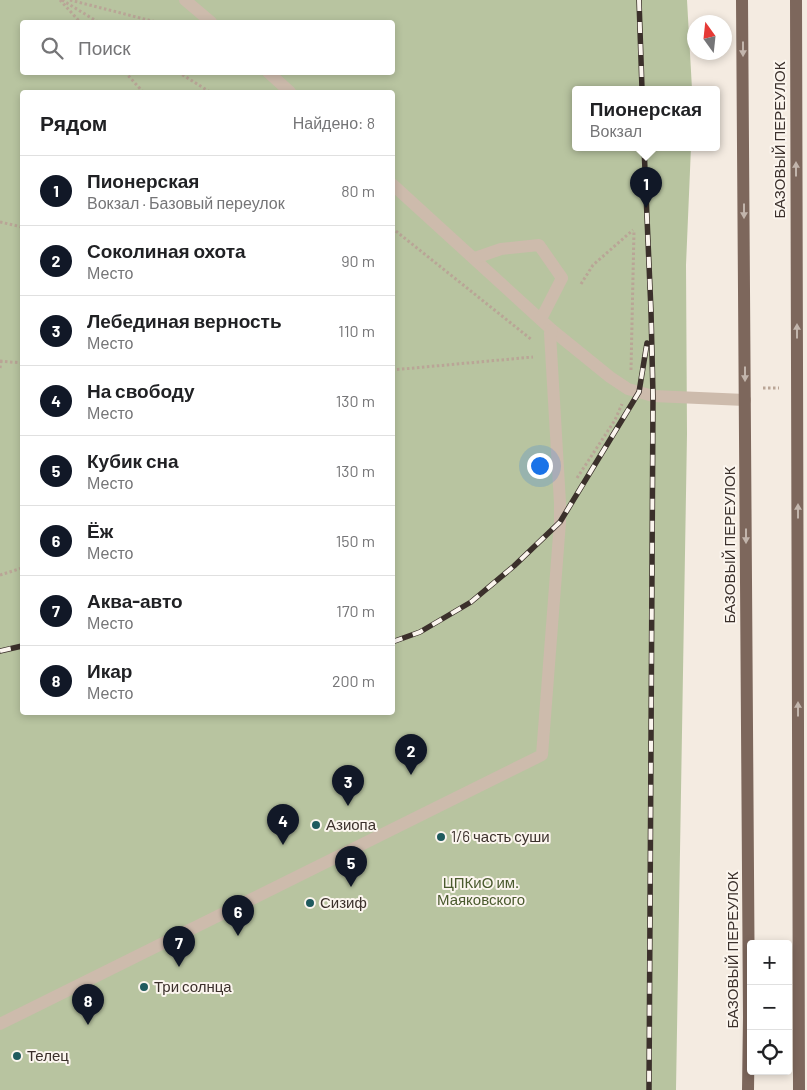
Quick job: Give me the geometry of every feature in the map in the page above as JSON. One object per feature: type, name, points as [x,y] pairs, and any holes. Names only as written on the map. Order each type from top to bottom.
[{"type":"main road","name":"БАЗОВЫЙ ПЕРЕУЛОК","points":[[742,0],[748,1090]]},
{"type":"main road","name":"БАЗОВЫЙ ПЕРЕУЛОК","points":[[796,0],[802,366],[799,1090]]},
{"type":"street","points":[[185,0],[210,20]]},
{"type":"street","points":[[271,75],[288,90]]},
{"type":"street","points":[[395,187],[552,330],[610,377],[628,389],[653,396],[745,400]]},
{"type":"street","points":[[474,258],[501,249],[539,245],[562,278],[541,319]]},
{"type":"street","points":[[0,1024],[542,754],[560,503],[551,355],[550,333],[552,330]]},
{"type":"path","points":[[61,0],[78,20]]},
{"type":"path","points":[[61,0],[95,20]]},
{"type":"path","points":[[70,0],[148,20]]},
{"type":"path","points":[[128,75],[141,90]]},
{"type":"path","points":[[183,75],[207,90]]},
{"type":"path","points":[[0,222],[20,226]]},
{"type":"path","points":[[395,230],[551,355]]},
{"type":"path","points":[[578,289],[593,265],[634,230]]},
{"type":"path","points":[[395,370],[551,355]]},
{"type":"path","points":[[0,368],[1,361],[20,363]]},
{"type":"path","points":[[0,575],[20,569]]},
{"type":"green space","name":"ЦПКиО им. Маяковского","points":[[0,0],[687,0],[687,60],[690,60],[692,86],[572,86],[572,151],[691,151],[686,265],[687,434],[676,1090],[0,1090]]},
{"type":"railway","points":[[639,0],[642,86]]},
{"type":"railway","points":[[644,151],[653,396],[649,1090]]},
{"type":"railway","points":[[395,641],[420,632],[471,602],[514,566],[560,522],[639,392],[647,343]]},
{"type":"railway","points":[[0,651],[20,646]]},
{"type":"place","name":"Пионерская","points":[[646,208]]},
{"type":"place","name":"Соколиная охота","points":[[411,775]]},
{"type":"place","name":"Лебединая верность","points":[[348,806]]},
{"type":"place","name":"Азиопа","points":[[316,825]]},
{"type":"place","name":"1/6 часть суши","points":[[441,837]]},
{"type":"place","name":"На свободу","points":[[283,845]]},
{"type":"place","name":"Кубик сна","points":[[351,887]]},
{"type":"place","name":"Сизиф","points":[[310,903]]},
{"type":"place","name":"Ёж","points":[[238,936]]},
{"type":"place","name":"Аква-авто","points":[[179,967]]},
{"type":"place","name":"Три солнца","points":[[144,987]]},
{"type":"place","name":"Икар","points":[[88,1025]]},
{"type":"place","name":"Телец","points":[[17,1056]]}]
